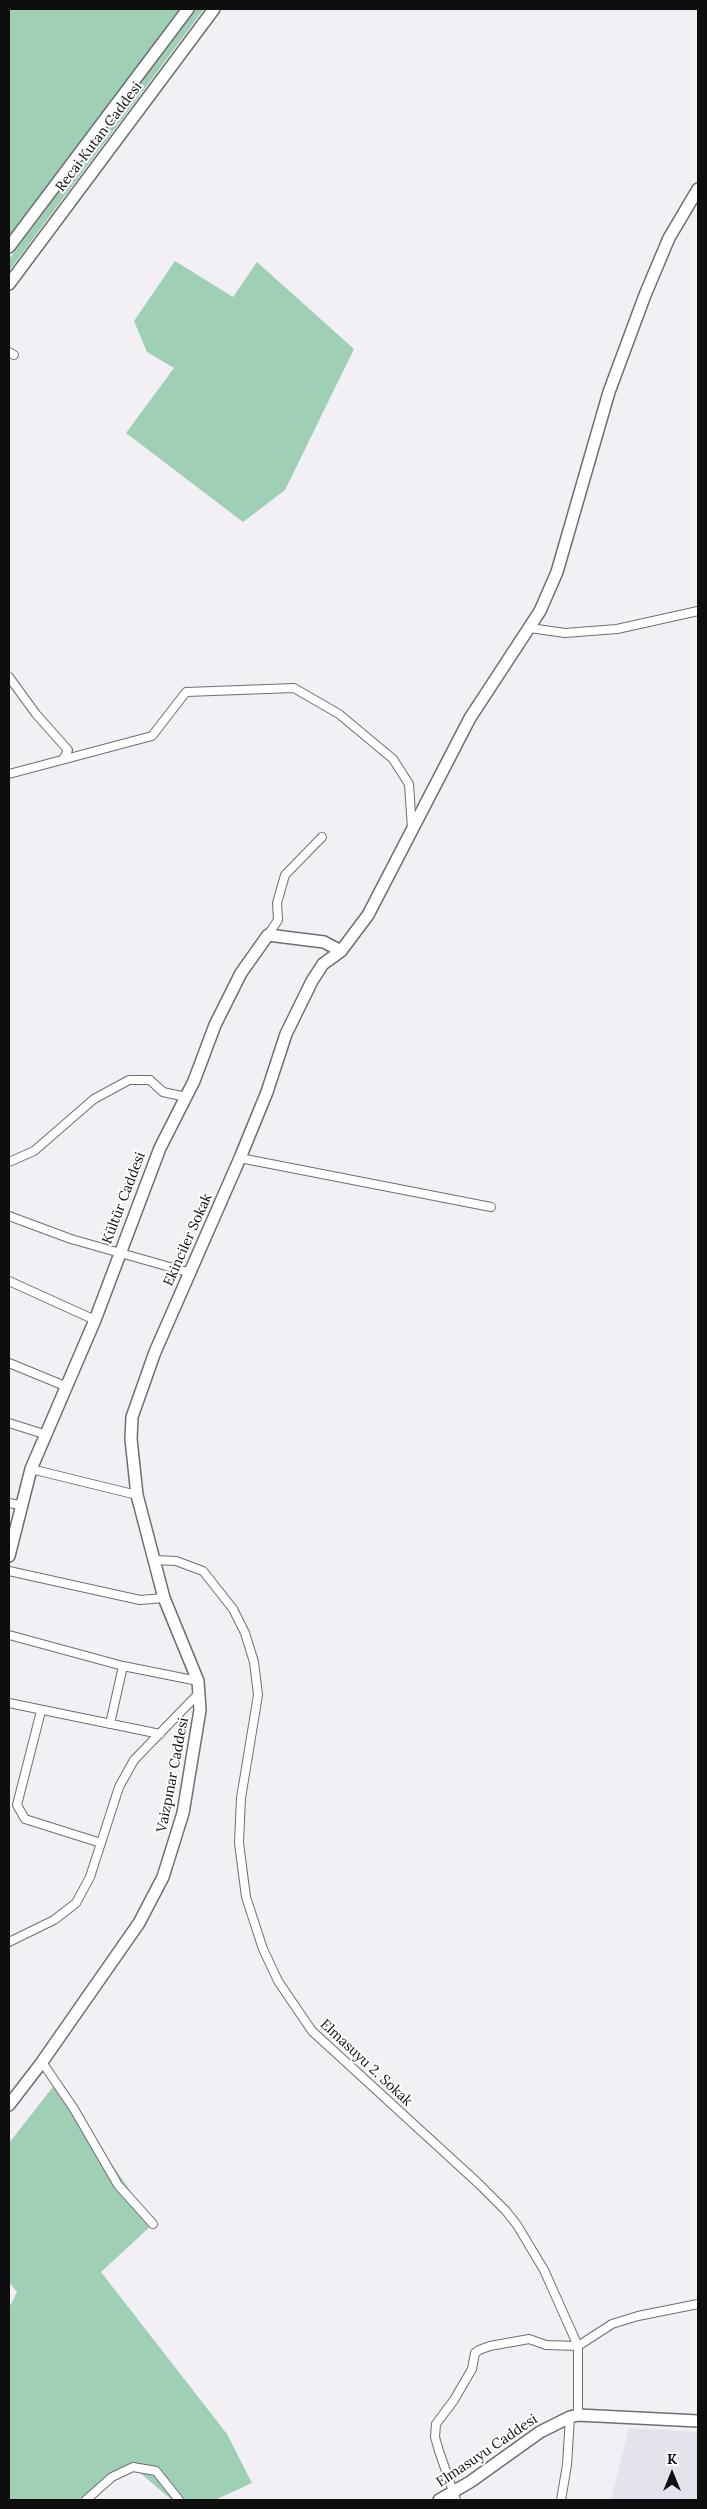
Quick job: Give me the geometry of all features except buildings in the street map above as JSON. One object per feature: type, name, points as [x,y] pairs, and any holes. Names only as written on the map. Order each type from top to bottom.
[{"type":"street","name":"Recai Kutan Caddesi","points":[[9,247],[188,9]]},
{"type":"street","name":"Recai Kutan Caddesi","points":[[9,284],[214,9]]},
{"type":"street","name":"Ekinciler Sokak","points":[[154,1560],[137,1495],[132,1464],[132,1417],[154,1352],[191,1273],[240,1158],[294,1016],[323,964],[342,951],[368,915],[412,831],[435,781],[470,718],[540,611],[557,572],[609,392],[645,294],[669,238],[698,189]]},
{"type":"street","points":[[530,628],[565,633],[617,629],[698,612]]},
{"type":"street","points":[[9,677],[36,714],[68,750],[64,758]]},
{"type":"street","points":[[9,774],[152,736],[186,692],[294,688],[339,714],[392,759],[409,784],[412,831]]},
{"type":"street","points":[[322,837],[285,875],[277,903],[278,920],[268,935],[324,942],[342,951]]},
{"type":"street","name":"Kültür Caddesi","points":[[9,1556],[15,1504],[47,1435],[65,1386],[95,1320],[160,1148],[186,1097],[227,998],[254,951],[268,935]]},
{"type":"street","points":[[9,1162],[34,1151],[94,1099],[129,1080],[150,1080],[163,1092],[186,1097]]},
{"type":"street","points":[[240,1158],[491,1208]]},
{"type":"street","points":[[9,1216],[71,1239],[191,1273]]},
{"type":"street","points":[[9,1281],[95,1320]]},
{"type":"street","points":[[9,1364],[65,1386]]},
{"type":"street","points":[[9,1423],[47,1435]]},
{"type":"street","points":[[31,1469],[137,1495]]},
{"type":"street","name":"Vaizpınar Caddesi","points":[[9,2105],[42,2062],[139,1923],[163,1876],[183,1813],[199,1718],[200,1693],[198,1681],[164,1598],[154,1560]]},
{"type":"street","name":"Elmasuyu 2. Sokak","points":[[154,1560],[176,1561],[204,1571],[233,1609],[245,1633],[254,1662],[258,1695],[241,1798],[239,1843],[246,1897],[263,1949],[278,1981],[312,2031],[506,2210],[544,2270],[578,2346],[574,2416],[561,2500]]},
{"type":"street","points":[[9,1571],[140,1600],[164,1598]]},
{"type":"street","points":[[9,1635],[123,1666],[198,1681]]},
{"type":"street","points":[[110,1724],[123,1666]]},
{"type":"street","points":[[9,1942],[54,1920],[76,1904],[90,1877],[120,1787],[134,1760],[200,1693]]},
{"type":"street","points":[[9,1703],[160,1734]]},
{"type":"street","points":[[41,1711],[17,1805],[25,1819],[101,1843]]},
{"type":"street","points":[[42,2062],[74,2109],[118,2185],[152,2224]]},
{"type":"street","points":[[455,2496],[435,2437],[436,2424],[454,2400],[472,2369],[475,2353],[490,2346],[529,2339],[535,2343],[546,2345],[578,2346],[618,2322],[698,2304]]},
{"type":"street","name":"Elmasuyu Caddesi","points":[[439,2500],[455,2496],[540,2432],[574,2416],[698,2421]]},
{"type":"street","points":[[86,2500],[112,2477],[133,2467],[156,2471],[180,2500]]},
{"type":"shaded area","points":[[629,2428],[698,2432],[698,2500],[611,2500]]},
{"type":"green space","points":[[9,9],[188,9],[9,248]]},
{"type":"green space","points":[[195,9],[204,9],[9,271],[9,259]]},
{"type":"green space","points":[[175,261],[233,297],[257,262],[354,349],[285,490],[243,522],[126,433],[174,368],[147,352],[134,321]]},
{"type":"green space","points":[[56,2083],[153,2224],[101,2272],[227,2434],[252,2483],[215,2500],[172,2500],[133,2467],[86,2500],[9,2500],[9,2308],[17,2292],[9,2282],[9,2143]]}]
